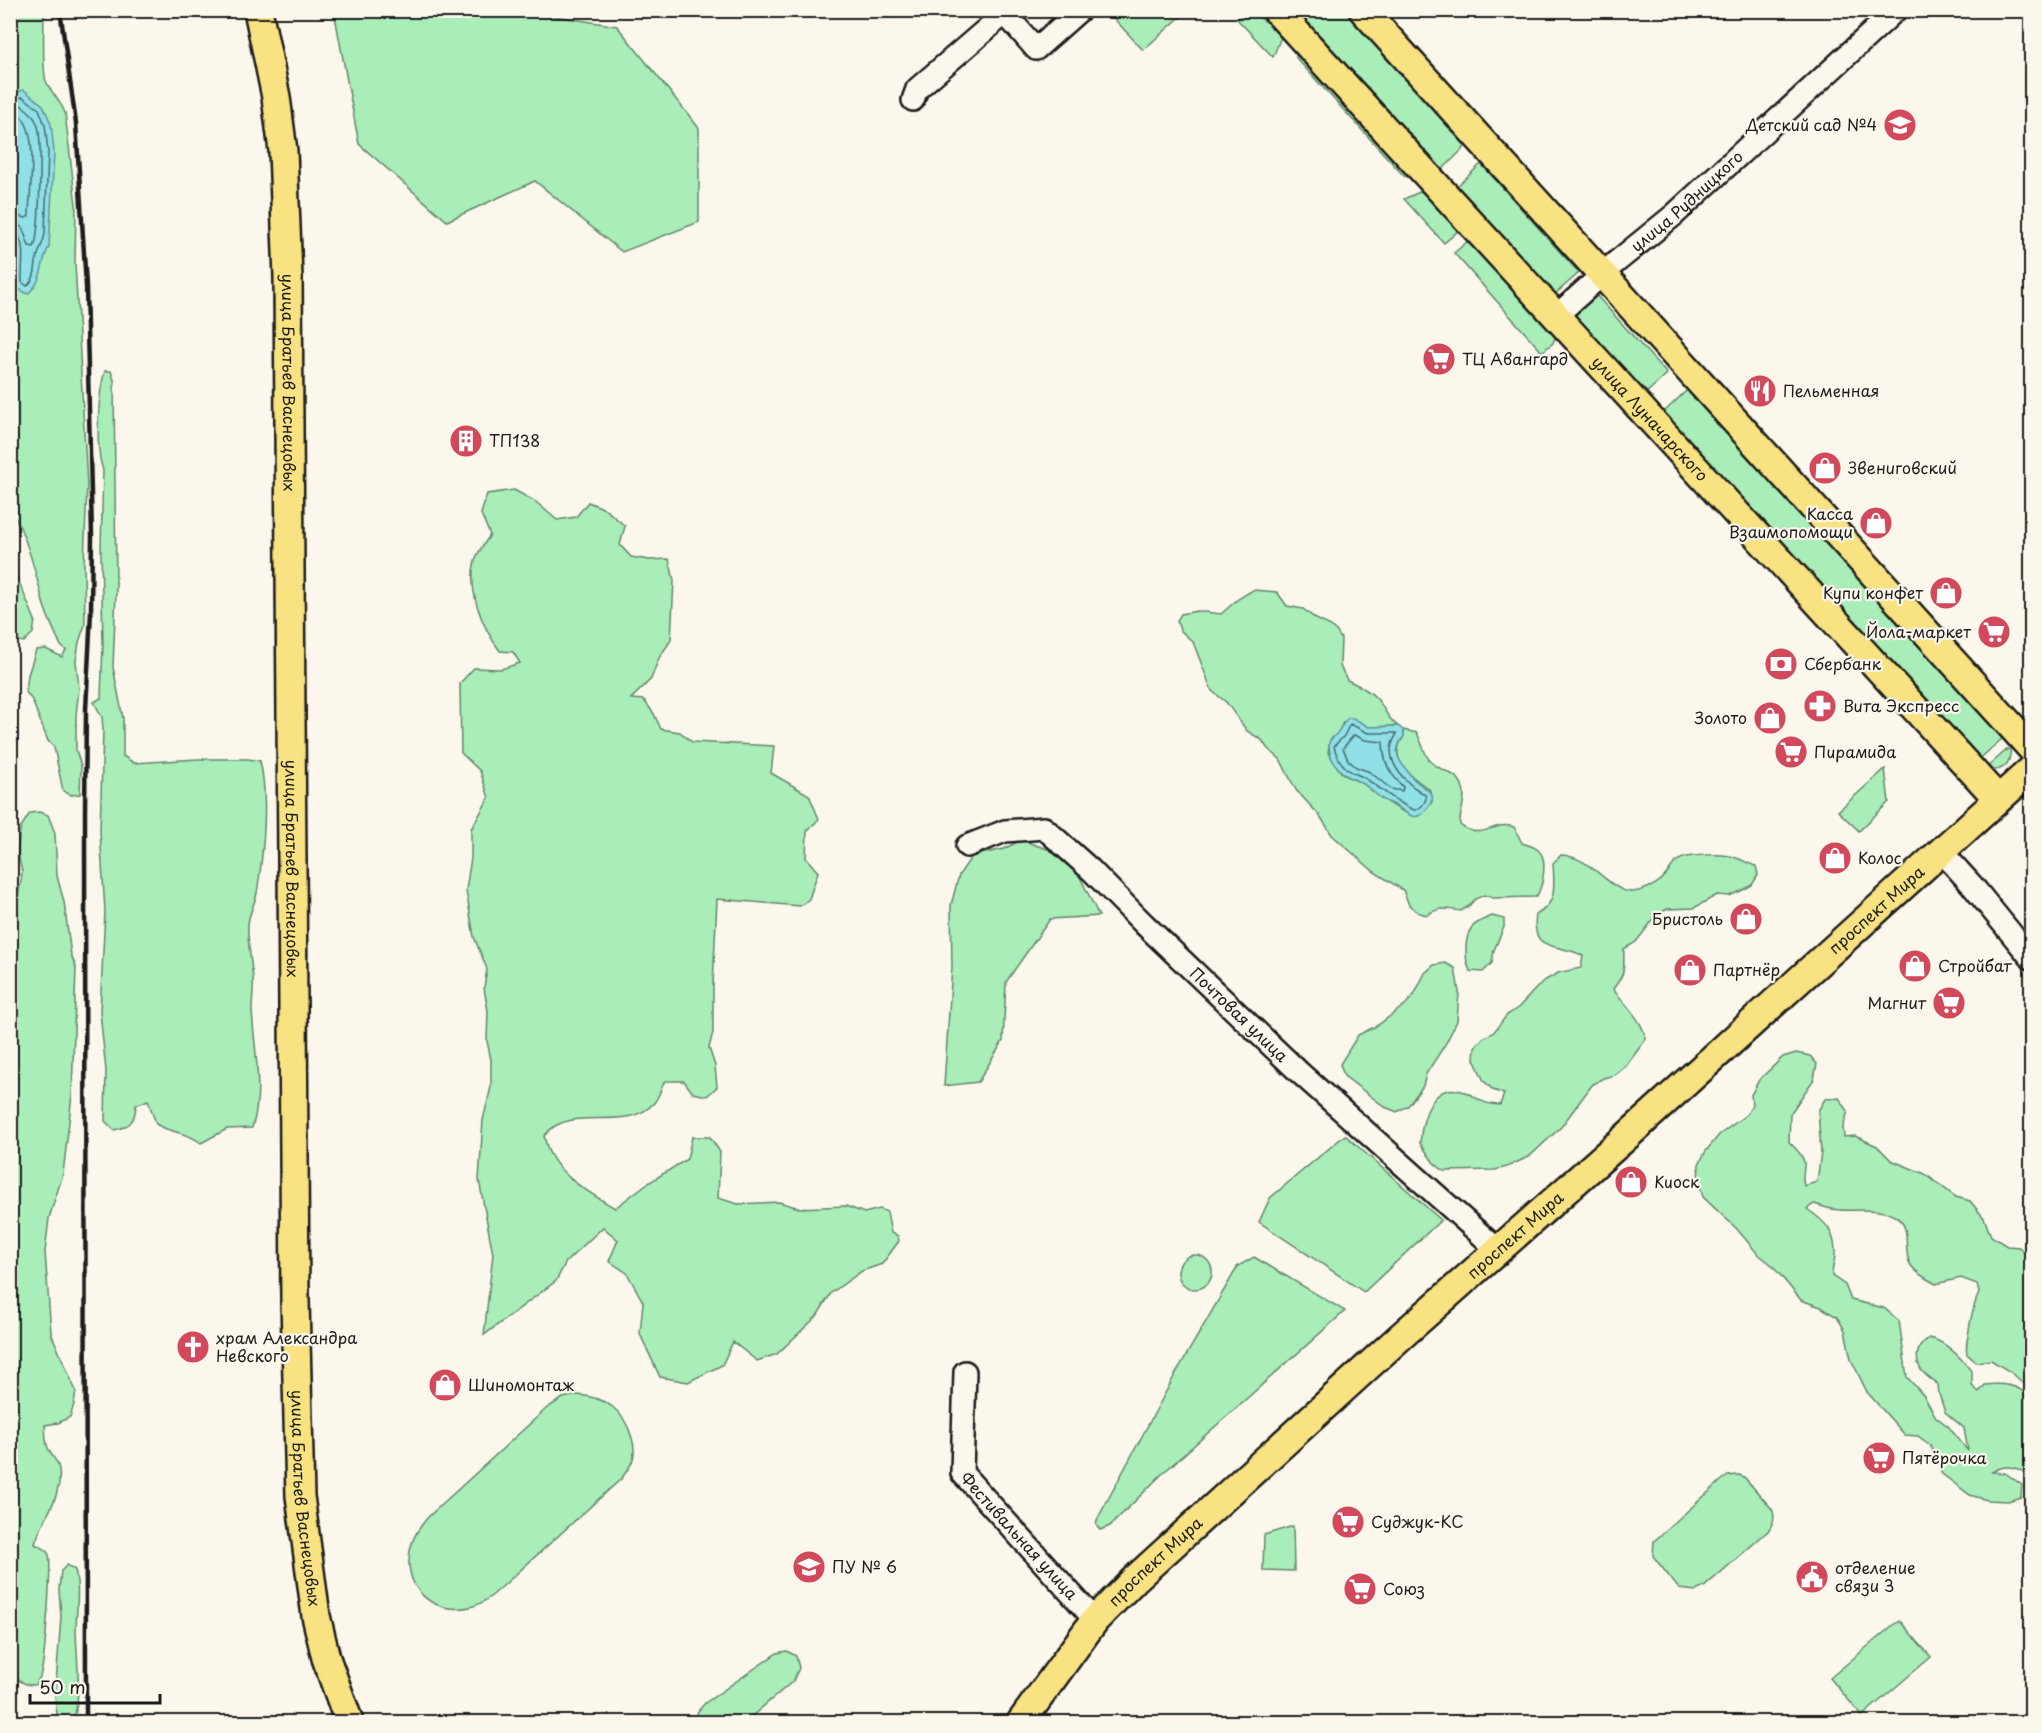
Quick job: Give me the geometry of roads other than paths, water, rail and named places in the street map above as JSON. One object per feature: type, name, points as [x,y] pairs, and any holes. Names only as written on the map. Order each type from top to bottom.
[{"type":"main road","name":"улица Братьев Васнецовых","points":[[258,10],[276,97],[282,140],[288,277],[295,1289],[300,1497],[316,1616],[333,1681],[349,1722]]},
{"type":"main road","name":"улица Луначарского","points":[[1276,10],[1998,799]]},
{"type":"main road","points":[[1363,10],[2031,749]]},
{"type":"main road","name":"проспект Мира","points":[[1021,1722],[1095,1620],[1134,1580],[2031,770]]},
{"type":"street","points":[[913,100],[918,89],[1003,12],[1036,49],[1080,10]]},
{"type":"street","name":"улица Рудницкого","points":[[1556,316],[1615,263],[1674,215],[1892,12]]},
{"type":"street","name":"Почтовая улица","points":[[967,846],[1005,831],[1044,828],[1091,870],[1144,924],[1300,1073],[1498,1250]]},
{"type":"street","points":[[1941,851],[1971,884],[2031,959]]},
{"type":"street","name":"Фестивальная улица","points":[[964,1372],[962,1473],[1095,1620]]},
{"type":"water","points":[[24,90],[43,105],[51,124],[54,152],[49,247],[37,283],[28,294],[16,288],[17,251],[10,214],[11,94]]},
{"type":"water","points":[[1348,718],[1353,718],[1369,727],[1398,726],[1403,730],[1404,736],[1397,752],[1399,760],[1433,798],[1421,814],[1412,816],[1408,814],[1381,798],[1362,783],[1344,774],[1336,766],[1329,752],[1330,740]]},
{"type":"railway","points":[[60,10],[76,123],[86,286],[92,536],[85,813],[86,1722]]},
{"type":"place","name":"Детский сад №4","points":[[1900,125]]},
{"type":"place","name":"ТЦ Авангард","points":[[1439,359]]},
{"type":"place","name":"Пельменная","points":[[1760,391]]},
{"type":"place","name":"ТП138","points":[[466,441]]},
{"type":"place","name":"Звениговский","points":[[1825,468]]},
{"type":"place","name":"Касса Взаимопомощи","points":[[1876,523]]},
{"type":"place","name":"Купи конфет","points":[[1946,593]]},
{"type":"place","name":"Йола-маркет","points":[[1994,632]]},
{"type":"place","name":"Сбербанк","points":[[1781,664]]},
{"type":"place","name":"Вита Экспресс","points":[[1820,706]]},
{"type":"place","name":"Золото","points":[[1770,718]]},
{"type":"place","name":"Пирамида","points":[[1791,752]]},
{"type":"place","name":"Колос","points":[[1835,858]]},
{"type":"place","name":"Бристоль","points":[[1746,919]]},
{"type":"place","name":"Стройбат","points":[[1915,966]]},
{"type":"place","name":"Партнёр","points":[[1690,970]]},
{"type":"place","name":"Магнит","points":[[1949,1003]]},
{"type":"place","name":"Киоск","points":[[1631,1182]]},
{"type":"place","name":"храм Александра Невского","points":[[193,1347]]},
{"type":"place","name":"Шиномонтаж","points":[[445,1385]]},
{"type":"place","name":"Пятёрочка","points":[[1879,1458]]},
{"type":"place","name":"Суджук-КС","points":[[1348,1522]]},
{"type":"place","name":"ПУ № 6","points":[[809,1567]]},
{"type":"place","name":"отделение связи 3","points":[[1812,1577]]},
{"type":"place","name":"Союз","points":[[1360,1589]]}]
